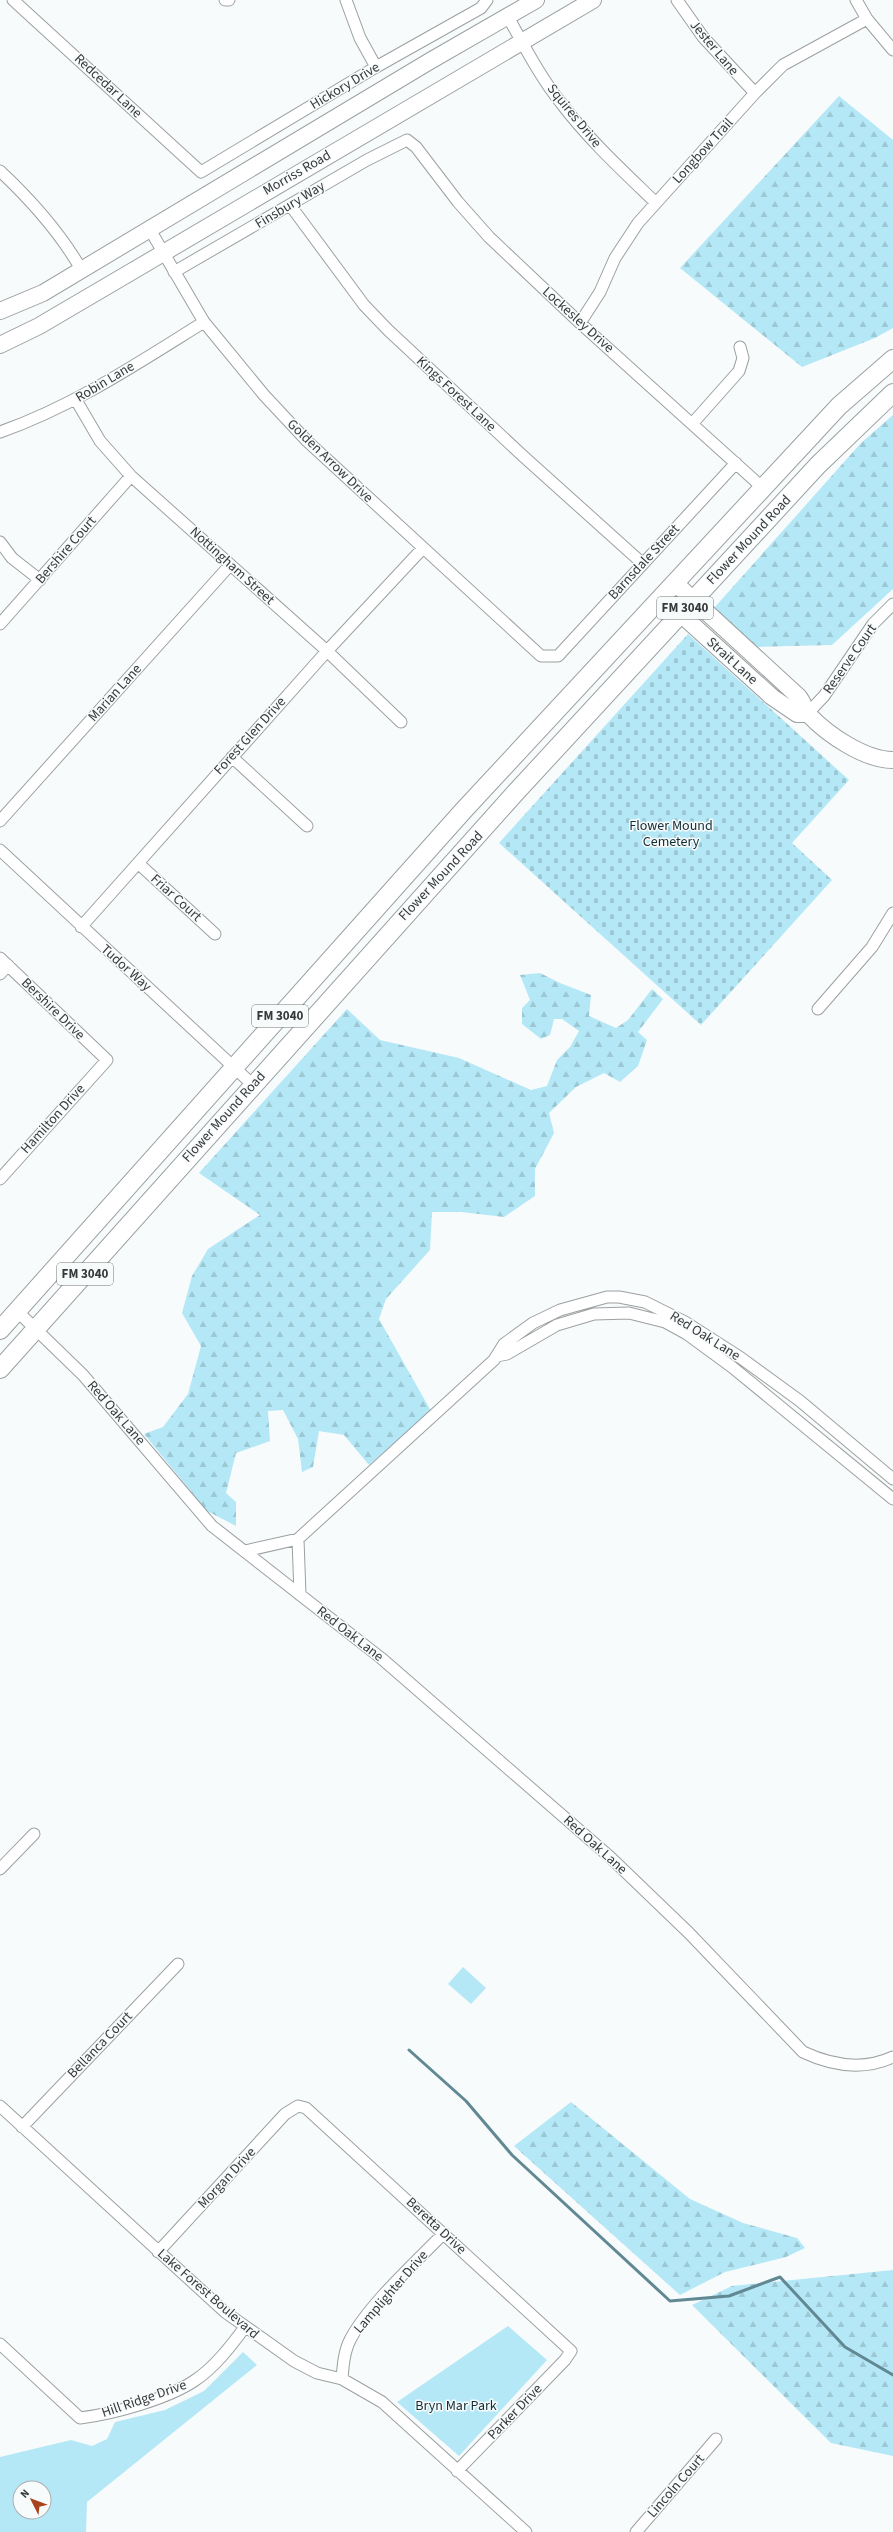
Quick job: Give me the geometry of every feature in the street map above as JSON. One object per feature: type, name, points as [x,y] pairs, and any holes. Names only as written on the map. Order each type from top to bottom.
[{"type":"main road","name":"Morriss Road","points":[[0,311],[43,293],[149,228],[430,61],[536,0]]},
{"type":"main road","name":"Morriss Road","points":[[0,345],[51,318],[594,0]]},
{"type":"main road","name":"Flower Mound Road","points":[[0,1330],[463,811],[839,406],[893,359]]},
{"type":"main road","name":"Flower Mound Road","points":[[0,1369],[252,1085],[680,614],[818,465],[893,393]]},
{"type":"main road","name":"Strait Lane","points":[[674,583],[799,697],[806,705],[807,714],[826,732],[876,758],[893,760]]},
{"type":"main road","name":"Strait Lane","points":[[662,597],[772,697],[797,714],[807,714]]},
{"type":"main road","points":[[463,811],[484,829]]},
{"type":"street","name":"Redcedar Lane","points":[[14,0],[201,172]]},
{"type":"street","points":[[346,0],[360,38],[376,67]]},
{"type":"street","name":"Hickory Drive","points":[[201,172],[376,67],[481,8],[487,0]]},
{"type":"street","name":"Jester Lane","points":[[677,0],[703,37],[755,93]]},
{"type":"street","points":[[856,0],[867,19],[893,50]]},
{"type":"street","name":"Squires Drive","points":[[508,17],[541,75],[586,134],[656,203]]},
{"type":"street","name":"Longbow Trail","points":[[580,323],[600,292],[625,241],[656,203],[755,93],[783,65],[867,19]]},
{"type":"street","name":"Finsbury Way","points":[[174,272],[367,160],[407,140]]},
{"type":"street","name":"Lockesley Drive","points":[[407,140],[416,147],[458,202],[489,237],[580,323],[763,488]]},
{"type":"street","points":[[0,171],[38,208],[61,236],[81,269]]},
{"type":"street","name":"Kings Forest Lane","points":[[290,205],[360,299],[388,330],[642,564]]},
{"type":"street","name":"Golden Arrow Drive","points":[[149,228],[204,322],[264,395],[307,442],[541,656],[550,657]]},
{"type":"street","name":"Robin Lane","points":[[0,432],[40,418],[76,400],[204,322]]},
{"type":"street","points":[[692,424],[739,371],[743,358],[740,347]]},
{"type":"street","name":"Nottingham Street","points":[[76,400],[100,442],[131,476],[327,651],[401,722]]},
{"type":"street","name":"Barnsdale Street","points":[[550,657],[558,656],[736,463]]},
{"type":"street","name":"Bershire Court","points":[[0,624],[131,476]]},
{"type":"street","points":[[0,542],[12,558],[40,580]]},
{"type":"street","name":"Forest Glen Drive","points":[[80,926],[327,651],[423,548]]},
{"type":"street","name":"Marian Lane","points":[[0,821],[230,565]]},
{"type":"street","name":"Reserve Court","points":[[807,714],[824,696],[874,624],[893,604]]},
{"type":"street","points":[[232,757],[307,826]]},
{"type":"street","name":"Tudor Way","points":[[0,850],[252,1085]]},
{"type":"street","name":"Friar Court","points":[[138,863],[215,934]]},
{"type":"street","points":[[818,1009],[872,947],[893,913]]},
{"type":"street","points":[[0,974],[4,962]]},
{"type":"street","name":"Bershire Drive","points":[[4,962],[107,1060]]},
{"type":"street","name":"Hamilton Drive","points":[[0,1179],[107,1060]]},
{"type":"street","name":"Red Oak Lane","points":[[245,1551],[298,1539],[497,1356],[504,1344],[533,1323],[560,1310],[607,1297],[619,1297],[645,1302],[685,1322],[800,1401],[893,1480]]},
{"type":"street","name":"Red Oak Lane","points":[[17,1311],[36,1328],[108,1403],[212,1526],[381,1658],[610,1857],[689,1933],[803,2052],[818,2059],[862,2066],[872,2065],[893,2057]]},
{"type":"street","name":"Red Oak Lane","points":[[497,1356],[507,1354],[557,1324],[594,1314],[629,1313],[666,1322],[687,1334],[732,1367],[893,1499]]},
{"type":"street","points":[[298,1539],[300,1595]]},
{"type":"street","points":[[0,1870],[34,1834]]},
{"type":"street","name":"Bellanca Court","points":[[22,2127],[178,1964]]},
{"type":"street","name":"Lake Forest Boulevard","points":[[0,2106],[158,2252],[244,2327],[294,2361],[316,2373],[342,2379],[382,2402],[526,2532]]},
{"type":"street","name":"Beretta Drive","points":[[298,2106],[311,2112],[571,2351]]},
{"type":"street","name":"Morgan Drive","points":[[158,2252],[286,2114],[298,2106]]},
{"type":"street","name":"Lamplighter Drive","points":[[342,2379],[343,2361],[350,2341],[361,2322],[444,2233]]},
{"type":"street","name":"Hill Ridge Drive","points":[[0,2344],[80,2418],[105,2415],[179,2389],[194,2381],[206,2372],[244,2327]]},
{"type":"street","name":"Parker Drive","points":[[457,2471],[565,2360],[571,2351]]},
{"type":"street","name":"Lincoln Court","points":[[636,2532],[716,2440]]},
{"type":"green space","points":[[839,96],[893,140],[893,328],[875,338],[802,367],[680,268]]},
{"type":"green space","points":[[893,415],[893,589],[832,645],[756,647],[714,608],[861,443]]},
{"type":"green space","name":"Flower Mound Cemetery","points":[[688,634],[849,780],[792,843],[832,880],[701,1025],[499,843]]},
{"type":"green space","points":[[540,973],[560,983],[591,995],[589,1016],[616,1028],[628,1020],[652,989],[663,999],[638,1032],[647,1040],[638,1066],[620,1082],[604,1073],[576,1087],[549,1113],[554,1133],[535,1169],[535,1196],[504,1217],[461,1212],[432,1212],[430,1250],[386,1299],[379,1319],[431,1411],[369,1465],[344,1435],[319,1431],[313,1467],[302,1472],[298,1439],[283,1410],[268,1411],[270,1441],[236,1453],[226,1493],[236,1502],[236,1526],[207,1511],[144,1434],[163,1427],[188,1394],[201,1346],[182,1313],[192,1276],[208,1249],[260,1215],[199,1173],[347,1009],[380,1040],[459,1058],[531,1090],[547,1086],[557,1060],[570,1047],[579,1031],[562,1019],[554,1019],[550,1035],[541,1039],[522,1024],[522,1008],[530,1000],[520,975]]},
{"type":"green space","points":[[463,1967],[486,1988],[471,2004],[448,1984]]},
{"type":"green space","points":[[571,2102],[690,2199],[743,2223],[797,2238],[805,2248],[786,2257],[725,2272],[680,2295],[514,2146]]},
{"type":"green space","points":[[893,2270],[893,2456],[831,2443],[692,2305],[732,2286]]},
{"type":"green space","name":"Bryn Mar Park","points":[[508,2326],[547,2360],[459,2456],[397,2402]]},
{"type":"green space","points":[[243,2352],[257,2365],[87,2502],[86,2532],[0,2532],[0,2457],[71,2440],[92,2446],[107,2439],[115,2422],[165,2410],[204,2391]]},
{"type":"waterway","points":[[409,2050],[466,2101],[512,2155],[670,2301],[729,2296],[780,2277],[845,2347],[893,2375]]}]
